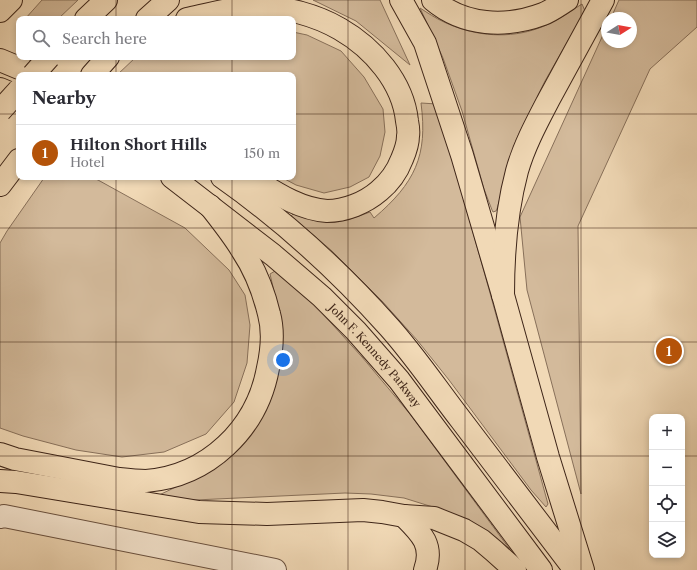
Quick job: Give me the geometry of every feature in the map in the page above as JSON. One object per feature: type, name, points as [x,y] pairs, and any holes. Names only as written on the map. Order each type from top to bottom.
[{"type":"main road","points":[[0,11],[10,0]]},
{"type":"main road","points":[[89,16],[106,0]]},
{"type":"main road","points":[[150,16],[168,0]]},
{"type":"main road","points":[[401,0],[425,42],[462,155],[548,457],[583,570]]},
{"type":"main road","points":[[433,0],[456,14],[468,19],[481,22],[503,23],[521,21],[544,14],[567,0]]},
{"type":"main road","points":[[503,295],[503,266],[506,235],[517,170],[529,137],[603,0]]},
{"type":"main road","points":[[202,16],[236,9],[258,7],[304,14],[326,22],[354,38],[386,69],[399,92],[406,111],[409,135],[405,151],[394,175],[387,185],[374,196],[358,204],[342,210],[326,211],[314,209],[301,205],[255,180]]},
{"type":"main road","points":[[0,60],[29,72]]},
{"type":"main road","points":[[35,72],[46,60]]},
{"type":"main road","points":[[95,72],[105,60]]},
{"type":"main road","points":[[0,89],[16,96]]},
{"type":"main road","points":[[0,111],[16,93]]},
{"type":"main road","points":[[0,185],[16,164]]},
{"type":"main road","name":"John F. Kennedy Parkway","points":[[176,180],[273,255],[322,297],[356,331],[398,380],[542,570]]},
{"type":"main road","points":[[226,180],[301,239],[324,259],[369,304],[410,352],[575,570]]},
{"type":"main road","points":[[0,454],[15,459],[119,479],[146,480],[163,478],[181,473],[204,462],[217,454],[237,435],[248,420],[258,401],[266,379],[272,338],[270,315],[253,269],[243,250],[210,206]]},
{"type":"main road","points":[[0,481],[16,482],[199,512],[267,514],[363,510],[404,516],[434,518],[464,530],[481,540],[515,570]]},
{"type":"main road","points":[[404,516],[419,531],[426,542],[428,563],[425,570]]},
{"type":"lane","points":[[0,517],[4,516],[275,570]]},
{"type":"shaded area","points":[[42,0],[78,0],[61,16],[28,16]]},
{"type":"shaded area","points":[[313,0],[380,0],[410,65],[356,21]]},
{"type":"shaded area","points":[[619,0],[697,0],[697,27],[650,69],[578,226],[581,494],[527,290],[520,217],[601,39],[601,48],[637,48],[637,12],[614,12]]},
{"type":"shaded area","points":[[582,4],[585,11],[545,81],[516,140],[497,209],[493,212],[484,189],[462,111],[443,58],[420,8],[438,19],[465,30],[476,33],[499,35],[522,33],[540,28]]},
{"type":"shaded area","points":[[296,33],[307,35],[341,51],[364,77],[383,109],[385,132],[380,156],[369,177],[350,187],[324,193],[296,185],[287,180],[296,180],[296,72],[120,72],[133,60],[296,60]]},
{"type":"shaded area","points":[[421,103],[437,104],[548,504],[546,507],[531,490],[449,380],[417,340],[382,301],[332,251],[291,216],[295,212],[314,220],[332,222],[350,219],[370,212],[374,218],[400,193],[416,167],[422,138],[423,122]]},
{"type":"shaded area","points":[[43,180],[98,180],[185,228],[229,270],[245,295],[250,325],[247,363],[234,402],[206,434],[164,452],[122,457],[76,450],[23,436],[0,428],[0,243]]},
{"type":"shaded area","points":[[275,271],[299,290],[322,313],[362,357],[410,414],[514,555],[436,508],[404,498],[345,493],[195,500],[157,496],[199,476],[234,453],[279,313],[270,274]]},
{"type":"place","name":"Hilton Short Hills","points":[[669,351]]}]
